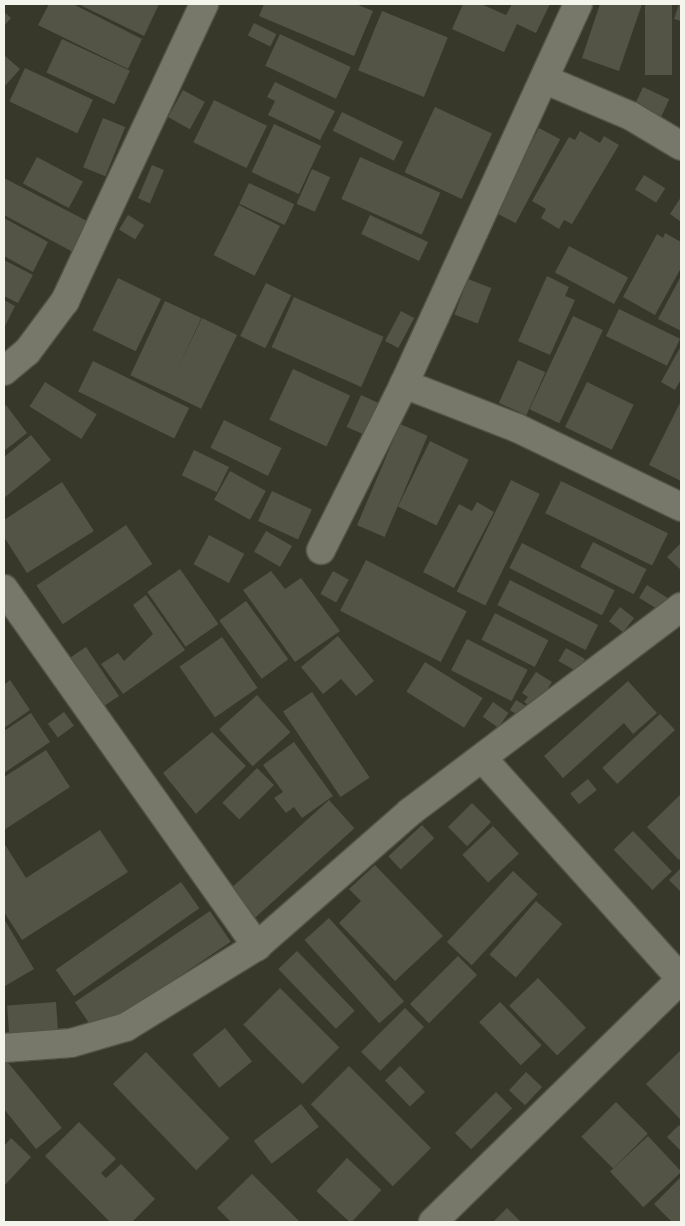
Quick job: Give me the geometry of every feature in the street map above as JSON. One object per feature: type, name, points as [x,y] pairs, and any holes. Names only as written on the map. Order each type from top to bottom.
[{"type":"street","points":[[4,371],[27,352],[65,301],[204,4]]},
{"type":"street","points":[[321,550],[404,384],[546,80],[578,4]]},
{"type":"street","points":[[546,80],[631,116],[681,146]]},
{"type":"street","points":[[404,384],[526,432],[681,507]]},
{"type":"street","points":[[4,589],[258,946]]},
{"type":"street","points":[[4,1048],[71,1043],[126,1027],[258,946],[410,812],[484,760],[681,607]]},
{"type":"street","points":[[433,1222],[681,979],[484,760]]},
{"type":"building","points":[[49,4],[73,4],[142,39],[128,69],[38,25]]},
{"type":"building","points":[[78,4],[159,4],[144,36]]},
{"type":"building","points":[[264,4],[356,4],[373,11],[354,56],[259,16]]},
{"type":"building","points":[[463,4],[481,4],[506,15],[512,4],[550,4],[536,33],[517,24],[504,52],[452,29]]},
{"type":"building","points":[[600,4],[642,4],[619,71],[582,58]]},
{"type":"building","points":[[645,4],[672,4],[672,75],[645,75]]},
{"type":"building","points":[[679,4],[681,4],[681,21],[674,19]]},
{"type":"building","points":[[382,11],[448,38],[424,97],[358,70]]},
{"type":"building","points":[[4,12],[11,18],[4,26]]},
{"type":"building","points":[[254,23],[276,34],[270,47],[248,36]]},
{"type":"building","points":[[280,34],[351,67],[336,99],[265,66]]},
{"type":"building","points":[[62,39],[130,71],[114,104],[46,73]]},
{"type":"building","points":[[4,55],[20,69],[4,87]]},
{"type":"building","points":[[25,68],[93,100],[77,133],[9,102]]},
{"type":"building","points":[[275,82],[335,111],[320,140],[268,115],[275,101],[267,97]]},
{"type":"building","points":[[643,87],[669,99],[659,122],[632,110]]},
{"type":"building","points":[[183,90],[205,102],[190,129],[168,117]]},
{"type":"building","points":[[214,100],[267,126],[246,168],[193,142]]},
{"type":"building","points":[[435,107],[492,134],[462,199],[405,172]]},
{"type":"building","points":[[342,112],[403,142],[394,161],[333,131]]},
{"type":"building","points":[[103,118],[125,127],[105,176],[83,167]]},
{"type":"building","points":[[274,124],[321,146],[299,194],[252,172]]},
{"type":"building","points":[[539,128],[560,139],[516,223],[494,212]]},
{"type":"building","points":[[580,131],[600,143],[604,136],[619,145],[572,224],[564,220],[559,229],[541,218],[546,209],[532,201],[569,137],[575,140]]},
{"type":"building","points":[[37,157],[83,181],[69,208],[23,183]]},
{"type":"building","points":[[360,157],[440,193],[422,235],[341,199]]},
{"type":"building","points":[[152,165],[164,170],[150,203],[138,198]]},
{"type":"building","points":[[312,169],[330,177],[315,212],[297,204]]},
{"type":"building","points":[[644,175],[665,188],[656,203],[635,189]]},
{"type":"building","points":[[4,178],[89,222],[73,252],[4,215]]},
{"type":"building","points":[[249,183],[294,204],[285,225],[239,204]]},
{"type":"building","points":[[681,197],[681,222],[670,214]]},
{"type":"building","points":[[239,205],[280,226],[255,276],[214,255]]},
{"type":"building","points":[[128,215],[144,225],[135,239],[119,229]]},
{"type":"building","points":[[370,215],[428,242],[419,261],[361,234]]},
{"type":"building","points":[[4,218],[48,242],[33,272],[4,256]]},
{"type":"building","points":[[665,233],[681,242],[681,268],[655,315],[623,297],[657,234],[663,238]]},
{"type":"building","points":[[569,246],[628,277],[614,304],[555,272]]},
{"type":"building","points":[[4,260],[33,275],[18,303],[4,296]]},
{"type":"building","points":[[547,276],[569,287],[565,296],[575,300],[550,355],[518,341]]},
{"type":"building","points":[[681,276],[681,331],[658,319]]},
{"type":"building","points":[[118,278],[161,299],[136,351],[93,330]]},
{"type":"building","points":[[468,279],[491,288],[478,323],[454,314]]},
{"type":"building","points":[[266,283],[291,295],[265,348],[240,336]]},
{"type":"building","points":[[294,297],[384,337],[361,387],[272,347]]},
{"type":"building","points":[[4,300],[15,306],[4,328]]},
{"type":"building","points":[[165,301],[201,318],[167,392],[130,375]]},
{"type":"building","points":[[619,309],[680,339],[667,366],[606,336]]},
{"type":"building","points":[[401,311],[414,318],[398,348],[385,341]]},
{"type":"building","points":[[573,316],[603,330],[559,423],[529,409]]},
{"type":"building","points":[[202,318],[237,335],[201,409],[166,392]]},
{"type":"building","points":[[681,346],[681,379],[675,390],[661,382]]},
{"type":"building","points":[[518,360],[545,372],[526,415],[499,403]]},
{"type":"building","points":[[93,361],[189,408],[174,438],[78,392]]},
{"type":"building","points":[[293,369],[350,396],[326,446],[269,420]]},
{"type":"building","points":[[45,382],[97,414],[81,439],[30,407]]},
{"type":"building","points":[[587,382],[634,405],[612,450],[565,427]]},
{"type":"building","points":[[361,395],[379,403],[365,435],[347,427]]},
{"type":"building","points":[[681,401],[681,481],[649,465]]},
{"type":"building","points":[[6,405],[27,433],[4,451],[4,407]]},
{"type":"building","points":[[224,420],[282,448],[268,476],[210,448]]},
{"type":"building","points":[[400,424],[428,436],[385,537],[357,525]]},
{"type":"building","points":[[31,435],[51,460],[4,498],[4,457]]},
{"type":"building","points":[[430,441],[469,460],[437,525],[398,507]]},
{"type":"building","points":[[194,450],[229,467],[217,492],[182,475]]},
{"type":"building","points":[[230,471],[266,491],[250,520],[214,500]]},
{"type":"building","points":[[511,480],[540,494],[485,605],[457,591]]},
{"type":"building","points":[[561,481],[668,533],[652,566],[545,513]]},
{"type":"building","points":[[62,482],[94,531],[27,573],[4,537],[4,520]]},
{"type":"building","points":[[272,491],[312,510],[298,540],[258,521]]},
{"type":"building","points":[[477,502],[494,512],[454,588],[423,572],[459,504],[472,511]]},
{"type":"building","points":[[126,525],[152,564],[63,624],[36,585]]},
{"type":"building","points":[[266,531],[292,546],[280,567],[254,552]]},
{"type":"building","points":[[209,535],[244,554],[229,583],[194,564]]},
{"type":"building","points":[[593,542],[646,569],[634,594],[580,567]]},
{"type":"building","points":[[522,543],[615,590],[602,615],[509,568]]},
{"type":"building","points":[[681,543],[681,570],[667,557]]},
{"type":"building","points":[[366,560],[467,611],[441,662],[340,611]]},
{"type":"building","points":[[180,569],[218,624],[186,647],[147,592]]},
{"type":"building","points":[[271,571],[285,589],[301,578],[340,631],[295,662],[243,590]]},
{"type":"building","points":[[333,571],[349,580],[336,602],[320,594]]},
{"type":"building","points":[[510,580],[598,625],[585,650],[497,605]]},
{"type":"building","points":[[647,585],[669,599],[661,611],[639,598]]},
{"type":"building","points":[[146,595],[185,650],[123,694],[101,664],[118,653],[124,661],[153,634],[133,605]]},
{"type":"building","points":[[246,601],[288,659],[262,679],[219,620]]},
{"type":"building","points":[[620,607],[634,618],[623,632],[609,621]]},
{"type":"building","points":[[495,613],[548,640],[535,667],[481,640]]},
{"type":"building","points":[[338,636],[374,681],[356,696],[341,679],[323,694],[301,667]]},
{"type":"building","points":[[222,637],[258,688],[215,718],[179,667]]},
{"type":"building","points":[[467,639],[528,670],[512,701],[451,670]]},
{"type":"building","points":[[86,647],[119,696],[100,709],[67,660]]},
{"type":"building","points":[[566,648],[585,659],[578,672],[558,661]]},
{"type":"building","points":[[425,662],[483,698],[464,728],[406,692]]},
{"type":"building","points":[[536,672],[552,682],[534,709],[524,702],[528,697],[522,693]]},
{"type":"building","points":[[10,680],[30,710],[4,728],[4,685]]},
{"type":"building","points":[[628,681],[657,713],[633,734],[624,723],[563,778],[544,756]]},
{"type":"building","points":[[312,692],[370,777],[341,797],[283,712]]},
{"type":"building","points":[[257,695],[290,732],[253,766],[219,729]]},
{"type":"building","points":[[516,700],[531,709],[524,719],[510,710]]},
{"type":"building","points":[[493,702],[509,713],[498,728],[483,717]]},
{"type":"building","points":[[64,712],[74,726],[58,738],[48,724]]},
{"type":"building","points":[[31,713],[50,742],[4,773],[4,731]]},
{"type":"building","points":[[660,714],[675,730],[617,784],[602,768]]},
{"type":"building","points":[[212,732],[246,766],[196,814],[163,773]]},
{"type":"building","points":[[294,742],[333,796],[302,818],[294,807],[286,813],[274,798],[283,792],[263,765]]},
{"type":"building","points":[[46,750],[70,787],[4,830],[4,777]]},
{"type":"building","points":[[257,768],[274,785],[239,820],[222,803]]},
{"type":"building","points":[[588,779],[597,790],[579,804],[570,793]]},
{"type":"building","points":[[681,794],[681,858],[679,860],[647,827]]},
{"type":"building","points":[[329,800],[354,828],[256,917],[230,889]]},
{"type":"building","points":[[472,803],[491,822],[467,846],[448,827]]},
{"type":"building","points":[[422,825],[434,838],[401,870],[388,856]]},
{"type":"building","points":[[493,826],[519,854],[488,882],[462,855]]},
{"type":"building","points":[[100,830],[128,872],[22,940],[4,912],[4,843],[26,878]]},
{"type":"building","points":[[633,831],[672,871],[652,890],[614,850]]},
{"type":"building","points":[[375,865],[443,936],[395,981],[339,923],[361,901],[349,889]]},
{"type":"building","points":[[681,868],[681,892],[669,880]]},
{"type":"building","points":[[513,871],[538,894],[472,965],[447,942]]},
{"type":"building","points":[[181,882],[199,908],[74,996],[56,970]]},
{"type":"building","points":[[536,901],[562,924],[516,978],[489,955]]},
{"type":"building","points":[[210,911],[231,942],[96,1033],[75,1002]]},
{"type":"building","points":[[329,918],[404,1001],[379,1023],[304,940]]},
{"type":"building","points":[[4,919],[34,969],[5,986],[4,983]]},
{"type":"building","points":[[297,951],[355,1011],[336,1029],[278,969]]},
{"type":"building","points":[[458,956],[477,975],[429,1023],[410,1004]]},
{"type":"building","points":[[538,978],[586,1028],[557,1055],[509,1006]]},
{"type":"building","points":[[280,988],[339,1047],[303,1084],[243,1025]]},
{"type":"building","points":[[56,1002],[58,1032],[9,1035],[7,1005]]},
{"type":"building","points":[[500,1002],[542,1045],[521,1065],[479,1022]]},
{"type":"building","points":[[405,1008],[424,1027],[380,1071],[361,1052]]},
{"type":"building","points":[[225,1028],[252,1061],[219,1088],[192,1054]]},
{"type":"building","points":[[681,1050],[681,1120],[646,1084]]},
{"type":"building","points":[[146,1052],[229,1138],[196,1170],[113,1084]]},
{"type":"building","points":[[5,1059],[62,1128],[36,1149],[4,1109]]},
{"type":"building","points":[[349,1066],[431,1148],[393,1186],[311,1104]]},
{"type":"building","points":[[400,1066],[425,1092],[410,1106],[385,1081]]},
{"type":"building","points":[[526,1072],[542,1087],[525,1105],[509,1090]]},
{"type":"building","points":[[496,1092],[512,1108],[471,1149],[455,1133]]},
{"type":"building","points":[[616,1102],[648,1134],[613,1168],[581,1137]]},
{"type":"building","points":[[301,1104],[319,1127],[272,1164],[254,1141]]},
{"type":"building","points":[[79,1122],[116,1159],[101,1173],[106,1178],[121,1164],[155,1199],[132,1222],[110,1222],[45,1156]]},
{"type":"building","points":[[679,1125],[681,1127],[681,1151],[667,1137]]},
{"type":"building","points":[[648,1136],[681,1172],[643,1207],[610,1171]]},
{"type":"building","points":[[11,1138],[31,1157],[4,1186],[4,1146]]},
{"type":"building","points":[[347,1158],[381,1190],[352,1222],[316,1191]]},
{"type":"building","points":[[252,1174],[300,1222],[231,1222],[217,1208]]},
{"type":"building","points":[[681,1177],[681,1222],[672,1222],[654,1204]]},
{"type":"building","points":[[507,1208],[521,1222],[493,1222]]}]
